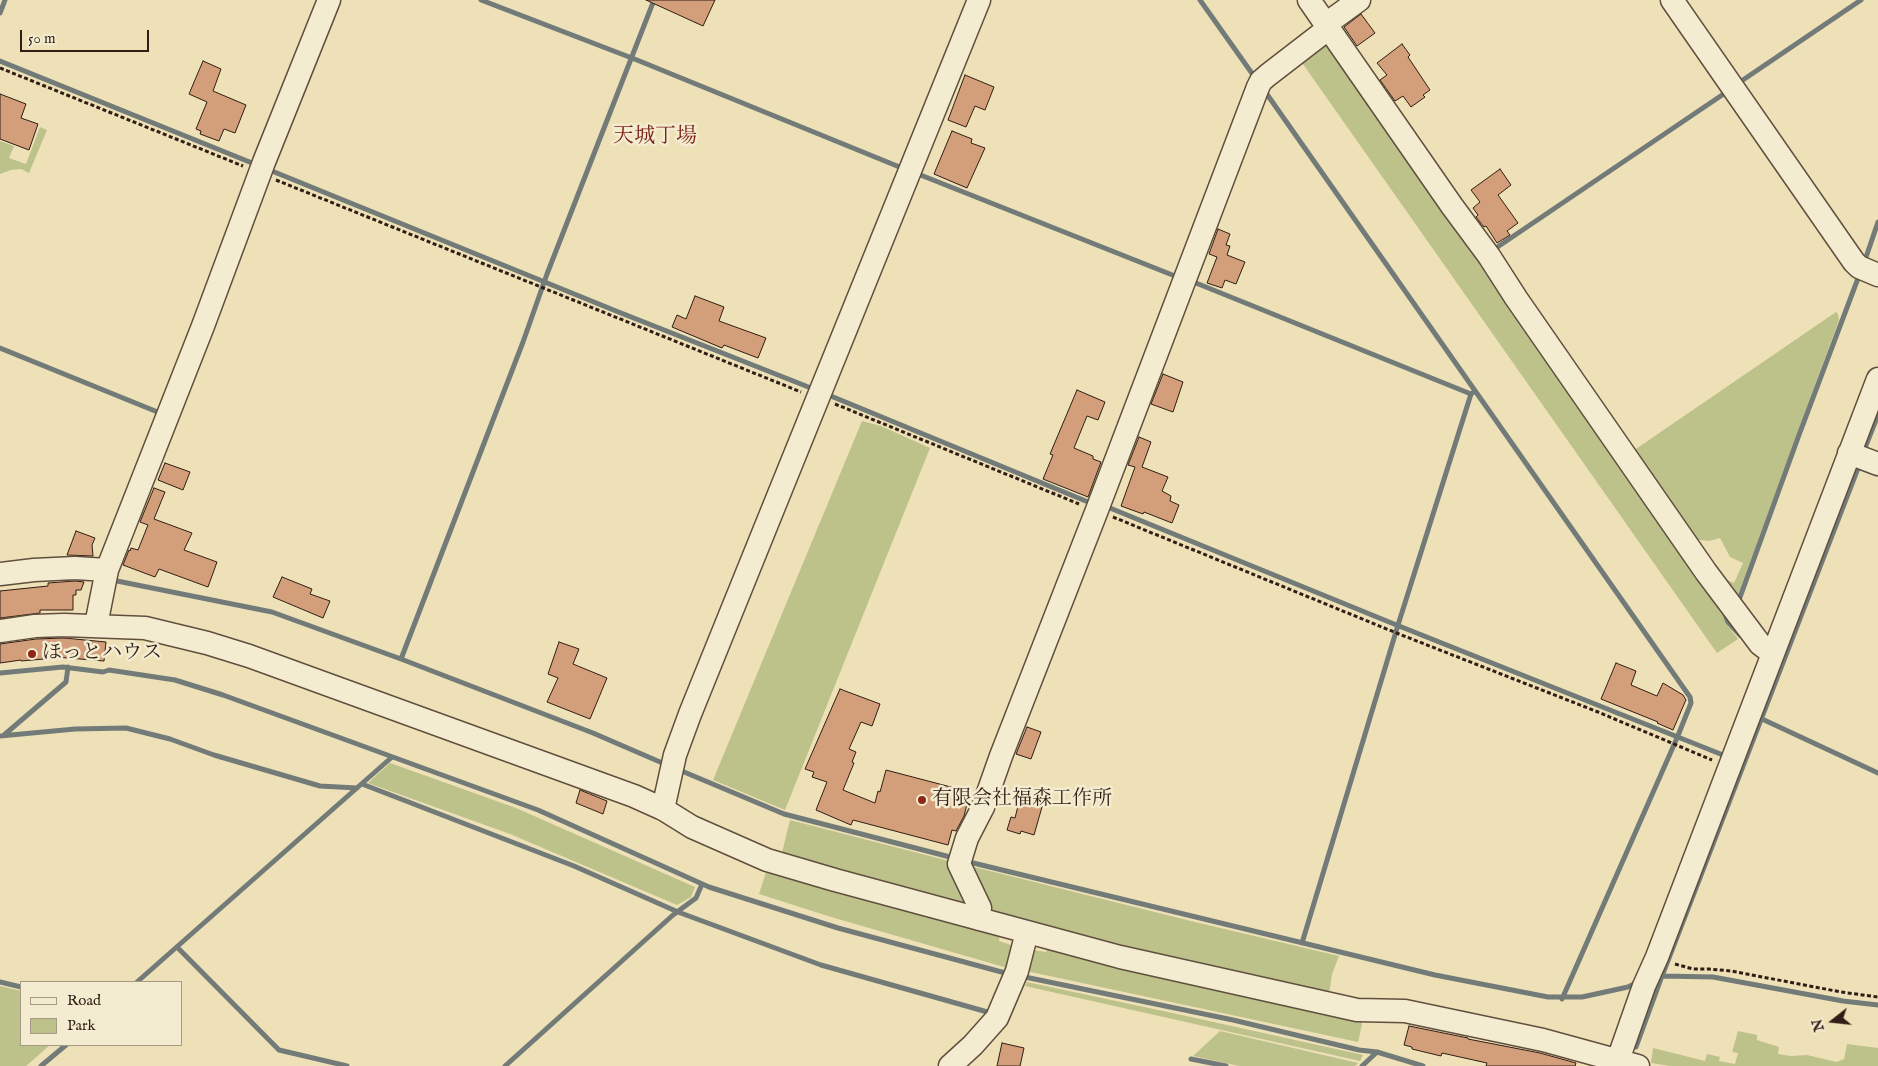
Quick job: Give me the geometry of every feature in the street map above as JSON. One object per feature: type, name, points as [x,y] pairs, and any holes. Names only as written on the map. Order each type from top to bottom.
[{"type":"street","points":[[96,626],[107,570],[329,0]]},
{"type":"street","points":[[662,809],[672,766],[690,714],[823,396],[979,0]]},
{"type":"street","points":[[1309,0],[1324,29],[1487,254],[1579,389],[1731,605],[1760,644],[1772,653]]},
{"type":"street","points":[[979,919],[980,908],[960,860],[967,838],[983,807],[1001,756],[1102,512],[1185,279],[1259,84],[1359,0]]},
{"type":"street","points":[[1672,0],[1854,262],[1868,270]]},
{"type":"street","points":[[0,631],[35,626],[145,628],[207,643],[249,656],[634,796],[662,809],[692,827],[767,860],[1120,957],[1357,1010],[1405,1011],[1543,1040],[1628,1063],[1644,986],[1657,957],[1772,653],[1863,458],[1878,379]]},
{"type":"street","points":[[0,574],[66,568],[107,570]]},
{"type":"street","points":[[950,1066],[973,1045],[997,1018],[1015,977],[1027,932]]},
{"type":"path","points":[[0,68],[264,171],[547,290],[823,396],[1399,634],[1598,712],[1676,746],[1732,761]]},
{"type":"path","points":[[1673,963],[1693,969],[1730,971],[1878,997]]},
{"type":"green space","points":[[1322,39],[1717,603],[1728,626],[1738,639],[1717,653],[1298,57]]},
{"type":"green space","points":[[40,127],[47,130],[29,173],[21,169],[0,174],[0,141],[14,146],[9,158],[26,164]]},
{"type":"green space","points":[[1836,312],[1839,320],[1738,596],[1735,598],[1723,578],[1734,583],[1743,563],[1730,557],[1720,538],[1709,541],[1689,539],[1630,453]]},
{"type":"green space","points":[[862,421],[881,426],[930,448],[785,810],[713,780]]},
{"type":"green space","points":[[390,763],[516,808],[695,887],[691,897],[677,905],[510,834],[368,783]]},
{"type":"green space","points":[[790,820],[953,862],[972,906],[781,857]]},
{"type":"green space","points":[[966,865],[1339,956],[1332,974],[1329,994],[995,918]]},
{"type":"green space","points":[[768,866],[1000,932],[999,941],[1011,945],[1013,962],[1011,969],[831,917],[759,894]]},
{"type":"green space","points":[[1048,947],[1361,1018],[1362,1024],[1358,1042],[1026,971],[1033,950],[1046,952]]},
{"type":"green space","points":[[1027,982],[1363,1055],[1360,1061],[1025,986]]},
{"type":"green space","points":[[0,986],[20,991],[20,1046],[49,1046],[26,1066],[0,1066]]},
{"type":"green space","points":[[1220,1031],[1358,1063],[1355,1066],[1239,1066],[1193,1056]]},
{"type":"green space","points":[[1738,1031],[1757,1035],[1757,1040],[1779,1047],[1778,1054],[1791,1056],[1807,1055],[1837,1062],[1844,1059],[1847,1044],[1878,1048],[1878,1066],[1670,1066],[1651,1063],[1653,1048],[1705,1061],[1707,1054],[1720,1057],[1719,1061],[1735,1064],[1738,1053],[1732,1052]]},
{"type":"building","points":[[646,0],[715,0],[703,26]]},
{"type":"building","points":[[1361,14],[1375,33],[1357,46],[1344,27]]},
{"type":"building","points":[[1402,44],[1410,55],[1408,57],[1430,90],[1423,95],[1425,97],[1411,107],[1403,96],[1395,101],[1380,80],[1387,75],[1377,63]]},
{"type":"building","points":[[203,61],[221,69],[213,91],[246,105],[235,133],[224,129],[219,141],[200,134],[201,131],[196,129],[207,102],[189,94]]},
{"type":"building","points":[[965,75],[994,87],[985,110],[975,106],[966,127],[948,120]]},
{"type":"building","points":[[0,94],[26,104],[21,118],[38,124],[29,150],[0,139]]},
{"type":"building","points":[[952,131],[972,139],[971,143],[985,148],[967,188],[934,174]]},
{"type":"building","points":[[1500,169],[1511,185],[1498,195],[1518,223],[1507,231],[1510,235],[1497,243],[1486,226],[1484,227],[1476,217],[1478,215],[1473,208],[1480,202],[1471,190]]},
{"type":"building","points":[[1218,229],[1230,234],[1226,245],[1230,246],[1227,255],[1245,262],[1236,284],[1225,280],[1222,288],[1207,283],[1217,257],[1209,254]]},
{"type":"building","points":[[695,296],[724,307],[719,321],[766,338],[758,358],[724,345],[722,348],[672,327],[677,315],[686,319]]},
{"type":"building","points":[[1163,374],[1183,382],[1173,412],[1151,404]]},
{"type":"building","points":[[1077,390],[1105,402],[1098,420],[1087,416],[1074,448],[1093,456],[1093,459],[1101,462],[1088,497],[1043,479],[1053,455],[1050,454]]},
{"type":"building","points":[[1139,437],[1151,442],[1142,467],[1168,477],[1162,491],[1171,496],[1170,501],[1179,505],[1172,523],[1144,512],[1143,514],[1121,506],[1135,467],[1128,465]]},
{"type":"building","points":[[165,463],[190,472],[183,490],[158,480]]},
{"type":"building","points":[[154,488],[165,492],[154,519],[192,533],[184,550],[217,562],[208,587],[159,569],[155,577],[123,565],[131,548],[138,550],[148,525],[140,522]]},
{"type":"building","points":[[76,531],[95,538],[92,545],[93,556],[67,555]]},
{"type":"building","points":[[282,577],[312,589],[310,594],[330,601],[323,618],[273,597]]},
{"type":"building","points":[[84,582],[81,590],[76,590],[76,595],[73,595],[73,610],[40,610],[40,613],[0,618],[0,591],[48,586],[48,583]]},
{"type":"building","points":[[64,638],[106,642],[104,661],[44,656],[44,659],[0,663],[0,644],[36,639]]},
{"type":"building","points":[[559,642],[579,649],[573,664],[607,678],[590,719],[547,702],[558,678],[548,674]]},
{"type":"building","points":[[1616,663],[1636,671],[1631,685],[1657,696],[1663,683],[1683,695],[1686,700],[1673,730],[1601,699]]},
{"type":"building","points":[[840,689],[880,704],[872,726],[861,722],[849,749],[856,752],[852,762],[854,763],[843,790],[875,803],[886,770],[970,792],[964,816],[956,831],[952,830],[948,845],[853,820],[851,825],[816,810],[827,782],[812,777],[814,772],[805,769]]},
{"type":"building","points":[[1027,727],[1041,732],[1031,759],[1016,754]]},
{"type":"building","points":[[580,790],[607,801],[603,814],[576,803]]},
{"type":"building","points":[[1022,790],[1044,800],[1034,835],[1021,831],[1020,834],[1007,830],[1011,817],[1015,818]]},
{"type":"building","points":[[1409,1026],[1540,1053],[1576,1063],[1575,1066],[1486,1066],[1487,1063],[1442,1053],[1441,1056],[1412,1049],[1412,1047],[1404,1045]]},
{"type":"building","points":[[1002,1043],[1024,1048],[1020,1066],[997,1066]]},
{"type":"waterway","points":[[0,13],[5,0]]},
{"type":"waterway","points":[[481,0],[637,60],[902,168]]},
{"type":"waterway","points":[[401,659],[523,342],[547,274],[654,0]]},
{"type":"waterway","points":[[1200,0],[1256,79]]},
{"type":"waterway","points":[[1737,84],[1861,0]]},
{"type":"waterway","points":[[0,61],[257,165]]},
{"type":"waterway","points":[[1264,90],[1690,697],[1691,703],[1677,738],[1562,999]]},
{"type":"waterway","points":[[1493,250],[1728,91]]},
{"type":"waterway","points":[[267,169],[816,390]]},
{"type":"waterway","points":[[918,174],[1180,278]]},
{"type":"waterway","points":[[1864,263],[1878,222]]},
{"type":"waterway","points":[[1736,602],[1739,600],[1860,273]]},
{"type":"waterway","points":[[1191,281],[1471,394],[1475,391]]},
{"type":"waterway","points":[[0,348],[160,413]]},
{"type":"waterway","points":[[826,394],[1093,504]]},
{"type":"waterway","points":[[1302,943],[1398,625],[1471,394]]},
{"type":"waterway","points":[[1863,453],[1878,415]]},
{"type":"waterway","points":[[1662,976],[1860,463]]},
{"type":"waterway","points":[[1105,506],[1728,757]]},
{"type":"waterway","points":[[112,580],[272,612],[401,659],[593,733],[667,765]]},
{"type":"waterway","points":[[1725,614],[1728,622],[1740,635]]},
{"type":"waterway","points":[[0,673],[63,667],[103,672],[109,670],[175,680],[223,695],[538,810],[709,887],[838,928],[1009,974]]},
{"type":"waterway","points":[[4,735],[66,682],[68,667]]},
{"type":"waterway","points":[[1762,719],[1878,773]]},
{"type":"waterway","points":[[0,736],[75,729],[126,728],[170,739],[214,755],[320,786],[357,788]]},
{"type":"waterway","points":[[138,981],[392,757]]},
{"type":"waterway","points":[[677,769],[784,814],[954,858]]},
{"type":"waterway","points":[[362,784],[574,866],[678,912],[821,965],[991,1013]]},
{"type":"waterway","points":[[965,861],[1435,975],[1548,997],[1582,997],[1628,987],[1638,982]]},
{"type":"waterway","points":[[505,1066],[673,915],[696,898],[702,884]]},
{"type":"waterway","points":[[177,947],[279,1050],[347,1066]]},
{"type":"waterway","points":[[1020,976],[1233,1020],[1359,1050],[1377,1052],[1423,1066]]},
{"type":"waterway","points":[[1636,1047],[1662,976],[1713,977],[1843,1001],[1878,1005]]},
{"type":"waterway","points":[[0,982],[20,987]]},
{"type":"waterway","points":[[41,1066],[65,1046]]},
{"type":"waterway","points":[[1362,1066],[1377,1052]]},
{"type":"waterway","points":[[1191,1059],[1226,1066]]},
{"type":"place","name":"ほっとハウス","points":[[32,654]]},
{"type":"place","name":"有限会社福森工作所","points":[[922,800]]},
{"type":"district","name":"天城丁場","points":[[655,138]]}]
